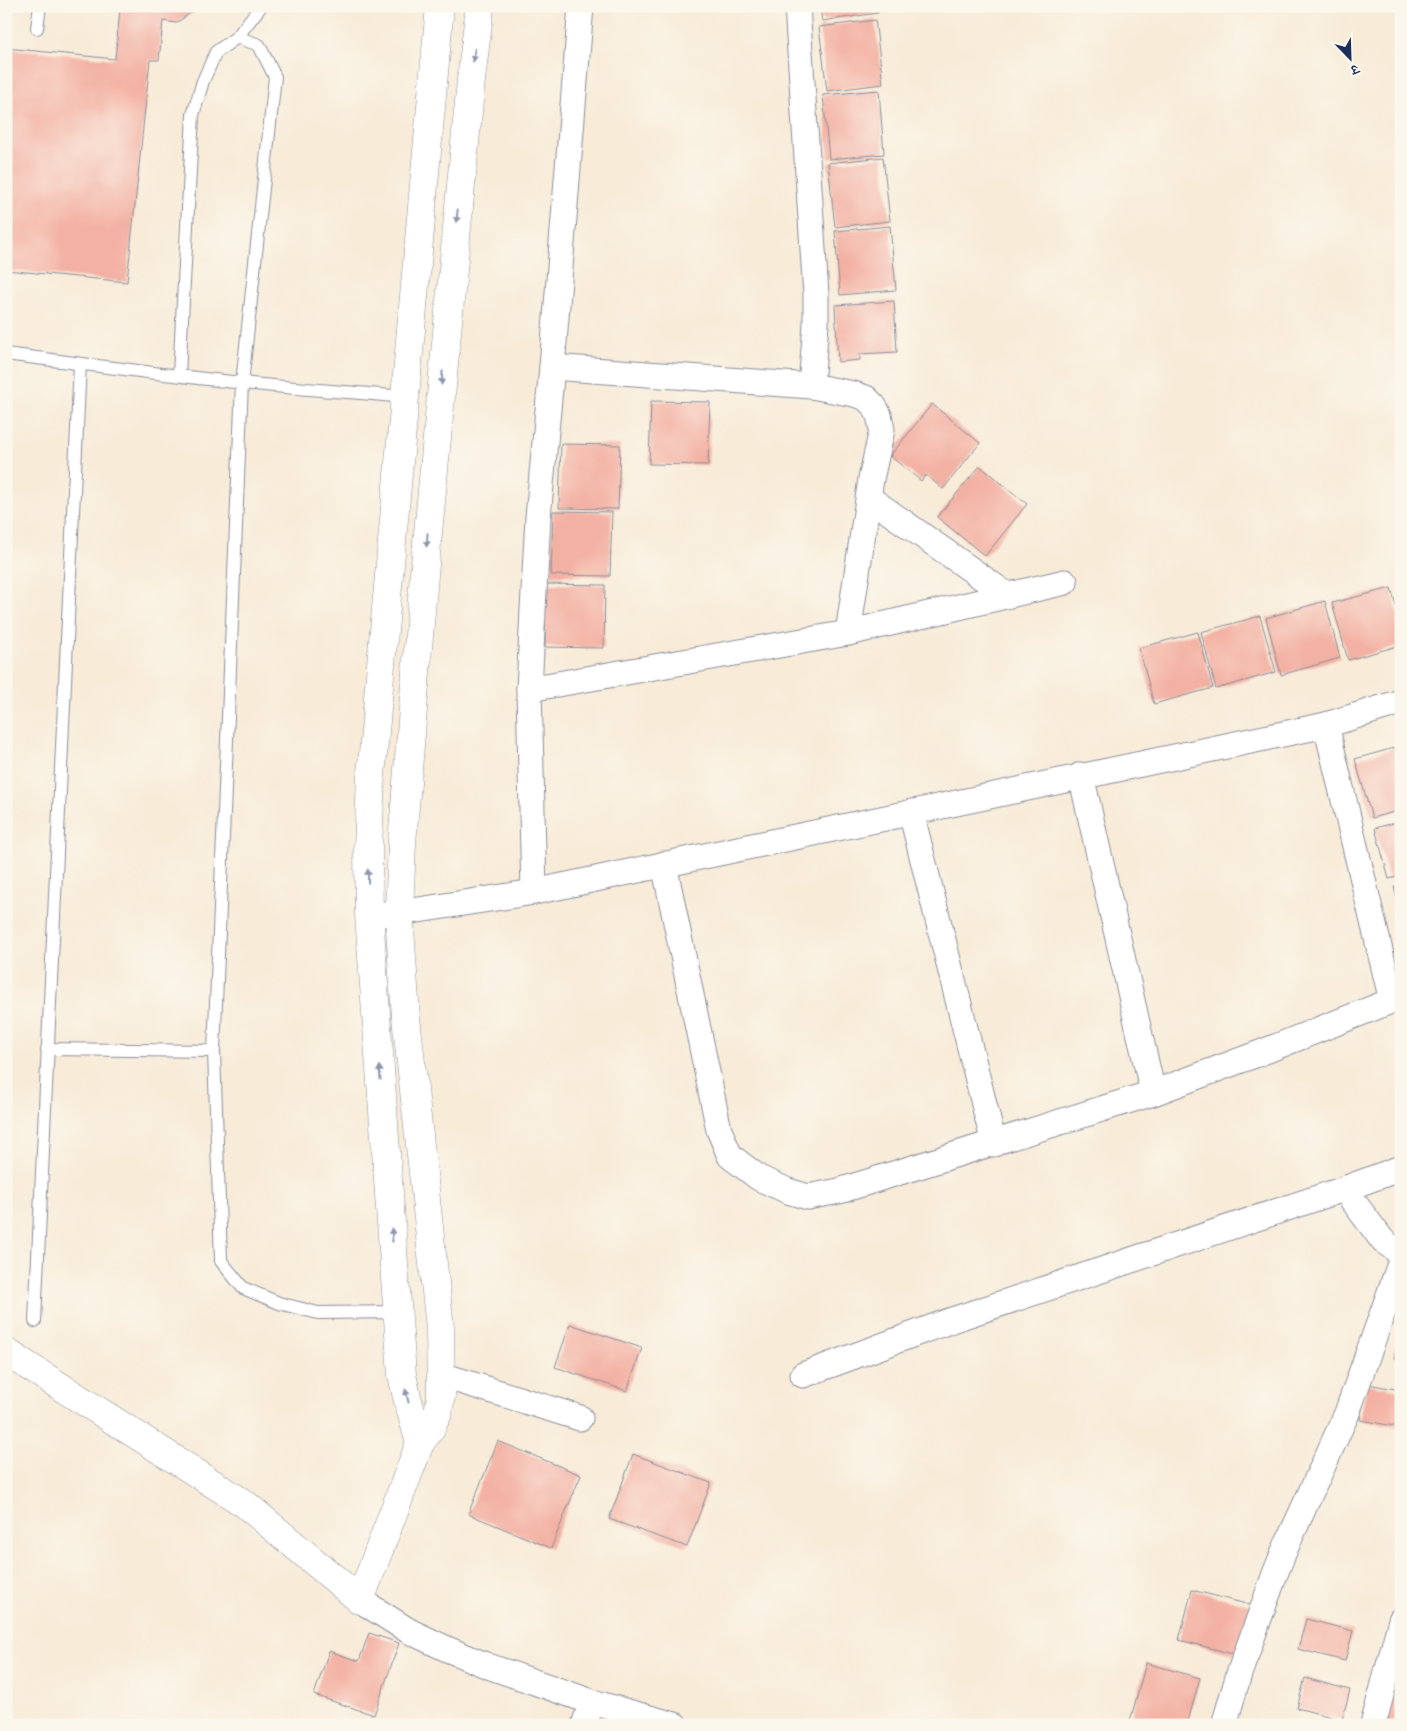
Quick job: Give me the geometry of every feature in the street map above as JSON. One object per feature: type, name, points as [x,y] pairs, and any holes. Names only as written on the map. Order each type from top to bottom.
[{"type":"street","points":[[420,1443],[402,1374],[369,915],[368,849],[371,776],[440,6]]},
{"type":"street","points":[[360,1600],[420,1443],[430,1430],[438,1413],[441,1396],[440,1328],[406,1017],[399,913],[402,843],[425,565],[470,80],[480,6]]},
{"type":"street","points":[[534,892],[529,689],[538,517],[581,6]]},
{"type":"street","points":[[797,6],[816,296],[816,324],[811,386]]},
{"type":"street","points":[[552,367],[811,386],[866,398],[879,415],[882,430],[871,479],[848,633]]},
{"type":"street","points":[[869,498],[1006,595]]},
{"type":"street","points":[[529,689],[848,633],[1066,582]]},
{"type":"street","points":[[369,915],[399,913],[534,892],[1081,775],[1326,725],[1401,702]]},
{"type":"street","points":[[664,864],[719,1130],[730,1156],[758,1178],[808,1197],[848,1189],[1153,1093],[1260,1053],[1396,998],[1326,725]]},
{"type":"street","points":[[1081,775],[1153,1093]]},
{"type":"street","points":[[911,812],[994,1144]]},
{"type":"street","points":[[802,1375],[970,1314],[1344,1189],[1401,1168]]},
{"type":"street","points":[[1344,1189],[1383,1241],[1401,1253]]},
{"type":"street","points":[[1224,1725],[1239,1674],[1275,1574],[1347,1413],[1401,1261]]},
{"type":"street","points":[[6,1352],[245,1504],[360,1600],[408,1631],[588,1713],[675,1725]]},
{"type":"street","points":[[441,1375],[580,1418]]},
{"type":"street","points":[[1374,1725],[1401,1620]]},
{"type":"lane","points":[[37,28],[40,6]]},
{"type":"lane","points":[[178,375],[193,115],[203,81],[216,52],[237,37],[261,6]]},
{"type":"lane","points":[[237,37],[258,45],[275,77],[242,383],[214,1051],[221,1261],[243,1288],[279,1304],[318,1313],[398,1312]]},
{"type":"lane","points":[[6,354],[242,383],[405,397]]},
{"type":"lane","points":[[35,1321],[80,364]]},
{"type":"lane","points":[[48,1049],[214,1051]]},
{"type":"building","points":[[130,6],[201,6],[176,23],[163,21],[159,60],[150,60],[127,282],[6,270],[6,48],[115,59],[120,10],[131,8]]},
{"type":"building","points":[[820,6],[877,6],[878,13],[822,21]]},
{"type":"building","points":[[875,20],[883,84],[827,91],[819,27]]},
{"type":"building","points":[[879,90],[884,154],[829,159],[823,95]]},
{"type":"building","points":[[883,157],[890,221],[835,227],[828,163]]},
{"type":"building","points":[[890,226],[896,290],[840,295],[835,231]]},
{"type":"building","points":[[894,301],[897,352],[860,354],[860,360],[838,362],[835,305]]},
{"type":"building","points":[[651,401],[710,402],[708,465],[649,464]]},
{"type":"building","points":[[932,404],[980,443],[943,489],[926,475],[921,481],[890,456]]},
{"type":"building","points":[[561,444],[620,445],[618,509],[559,508]]},
{"type":"building","points":[[980,466],[1027,504],[985,556],[937,517]]},
{"type":"building","points":[[553,511],[612,512],[610,576],[551,575]]},
{"type":"building","points":[[546,584],[605,585],[604,648],[545,647]]},
{"type":"building","points":[[1391,588],[1401,623],[1401,645],[1348,660],[1332,603]]},
{"type":"building","points":[[1325,601],[1340,658],[1281,675],[1266,618]]},
{"type":"building","points":[[1260,616],[1276,672],[1216,689],[1201,632]]},
{"type":"building","points":[[1198,632],[1213,688],[1154,704],[1139,648]]},
{"type":"building","points":[[1401,746],[1401,810],[1372,818],[1355,759]]},
{"type":"building","points":[[1401,821],[1401,876],[1389,879],[1375,828]]},
{"type":"building","points":[[1401,886],[1401,910],[1400,910],[1394,887]]},
{"type":"building","points":[[570,1324],[642,1348],[627,1391],[555,1367]]},
{"type":"building","points":[[1401,1329],[1401,1359],[1394,1358]]},
{"type":"building","points":[[1367,1384],[1401,1390],[1400,1427],[1360,1420]]},
{"type":"building","points":[[498,1441],[581,1475],[551,1548],[468,1514]]},
{"type":"building","points":[[633,1454],[711,1483],[687,1547],[609,1519]]},
{"type":"building","points":[[1192,1590],[1254,1606],[1241,1656],[1179,1640]]},
{"type":"building","points":[[1306,1619],[1353,1631],[1345,1661],[1298,1649]]},
{"type":"building","points":[[369,1633],[399,1643],[374,1715],[314,1695],[329,1651],[359,1661]]},
{"type":"building","points":[[1146,1663],[1200,1678],[1187,1725],[1129,1725]]},
{"type":"building","points":[[1305,1678],[1350,1690],[1342,1720],[1297,1708]]},
{"type":"building","points":[[1393,1692],[1401,1694],[1401,1725],[1385,1724]]}]
